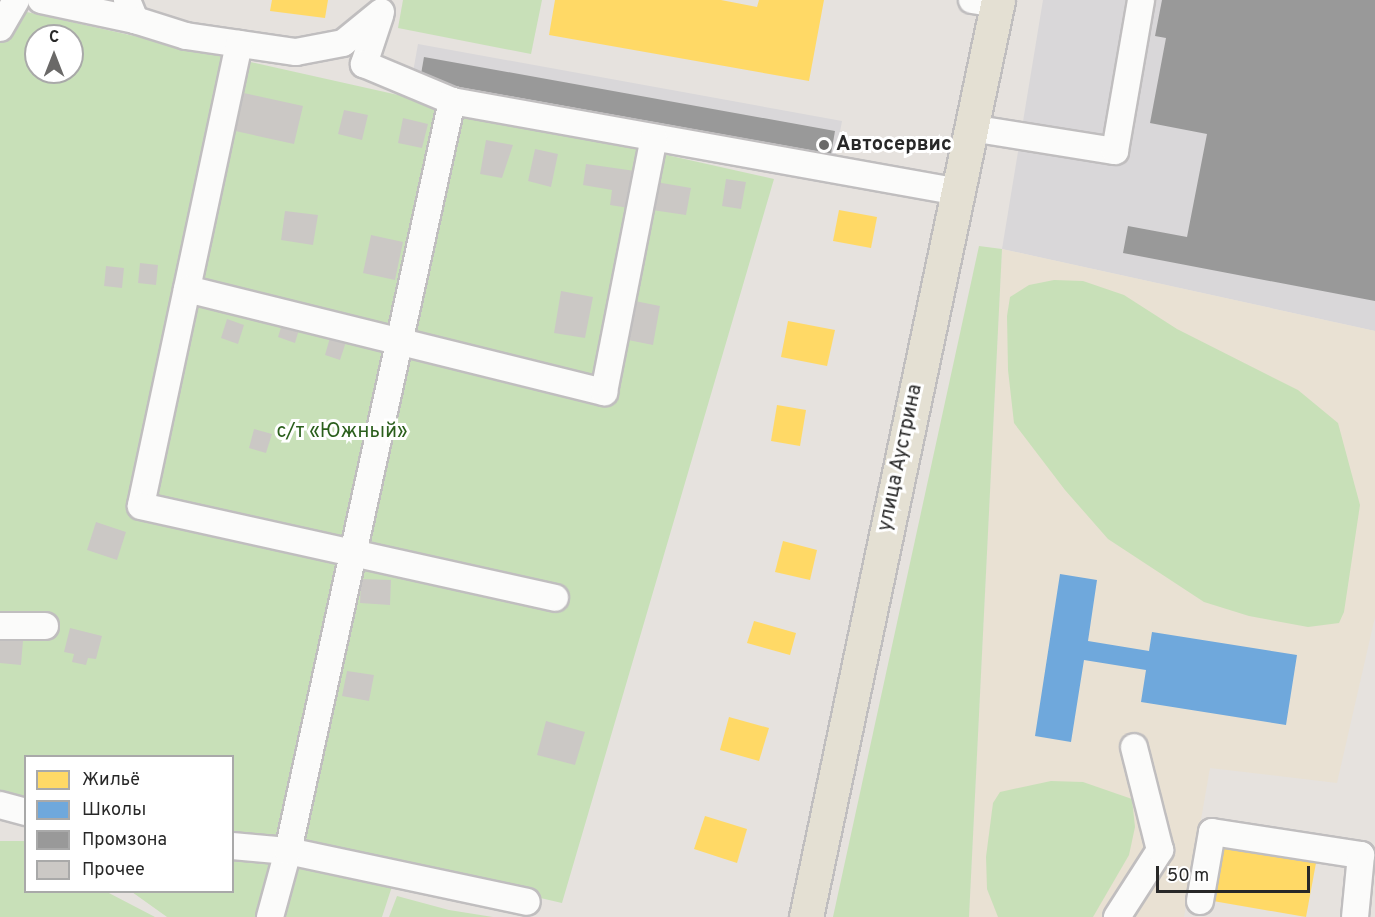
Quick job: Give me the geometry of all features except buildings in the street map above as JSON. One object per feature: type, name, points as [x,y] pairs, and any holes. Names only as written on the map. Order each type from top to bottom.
[{"type":"main road","name":"улица Аустрина","points":[[806,917],[959,192],[971,128],[989,1]]},
{"type":"lane","points":[[0,28],[16,0]]},
{"type":"lane","points":[[41,0],[131,10],[186,36],[296,51],[343,43],[382,8]]},
{"type":"lane","points":[[971,128],[1114,151],[1141,0]]},
{"type":"lane","points":[[382,8],[363,64],[452,101],[959,192]]},
{"type":"lane","points":[[239,44],[141,506],[353,556],[555,598]]},
{"type":"lane","points":[[270,917],[288,851],[452,101]]},
{"type":"lane","points":[[187,289],[604,392],[654,138]]},
{"type":"lane","points":[[0,626],[45,626]]},
{"type":"lane","points":[[1117,917],[1160,850],[1134,747]]},
{"type":"lane","points":[[0,805],[24,811]]},
{"type":"lane","points":[[1200,901],[1212,832],[1361,855],[1355,917]]},
{"type":"lane","points":[[234,846],[288,851],[527,902]]},
{"type":"shaded area","points":[[1043,0],[1375,0],[1375,331],[1002,249]]},
{"type":"shaded area","points":[[418,44],[842,121],[834,164],[410,89]]},
{"type":"shaded area","points":[[1002,249],[1375,331],[1375,617],[1337,783],[1210,768],[1184,917],[969,917]]},
{"type":"green space","points":[[403,0],[542,0],[531,54],[398,28]]},
{"type":"green space","name":"с/т «Южный»","points":[[0,6],[81,24],[24,24],[24,84],[84,84],[84,25],[774,179],[562,903],[399,865],[382,917],[167,917],[133,893],[234,893],[234,755],[24,755],[24,803],[0,790]]},
{"type":"green space","points":[[979,246],[1002,249],[969,917],[833,917]]},
{"type":"green space","points":[[1054,280],[1083,281],[1124,295],[1177,329],[1298,390],[1338,423],[1360,505],[1344,612],[1339,623],[1308,627],[1249,616],[1204,602],[1108,539],[1065,490],[1014,423],[1008,370],[1007,316],[1010,297],[1029,285]]},
{"type":"green space","points":[[1051,781],[1083,782],[1132,799],[1135,827],[1129,855],[1093,917],[998,917],[987,889],[986,857],[993,803],[1000,792]]},
{"type":"green space","points":[[0,841],[24,841],[24,893],[109,893],[155,917],[0,917]]},
{"type":"green space","points":[[397,896],[449,910],[493,917],[389,917]]},
{"type":"place","name":"Автосервис","points":[[824,145]]}]
